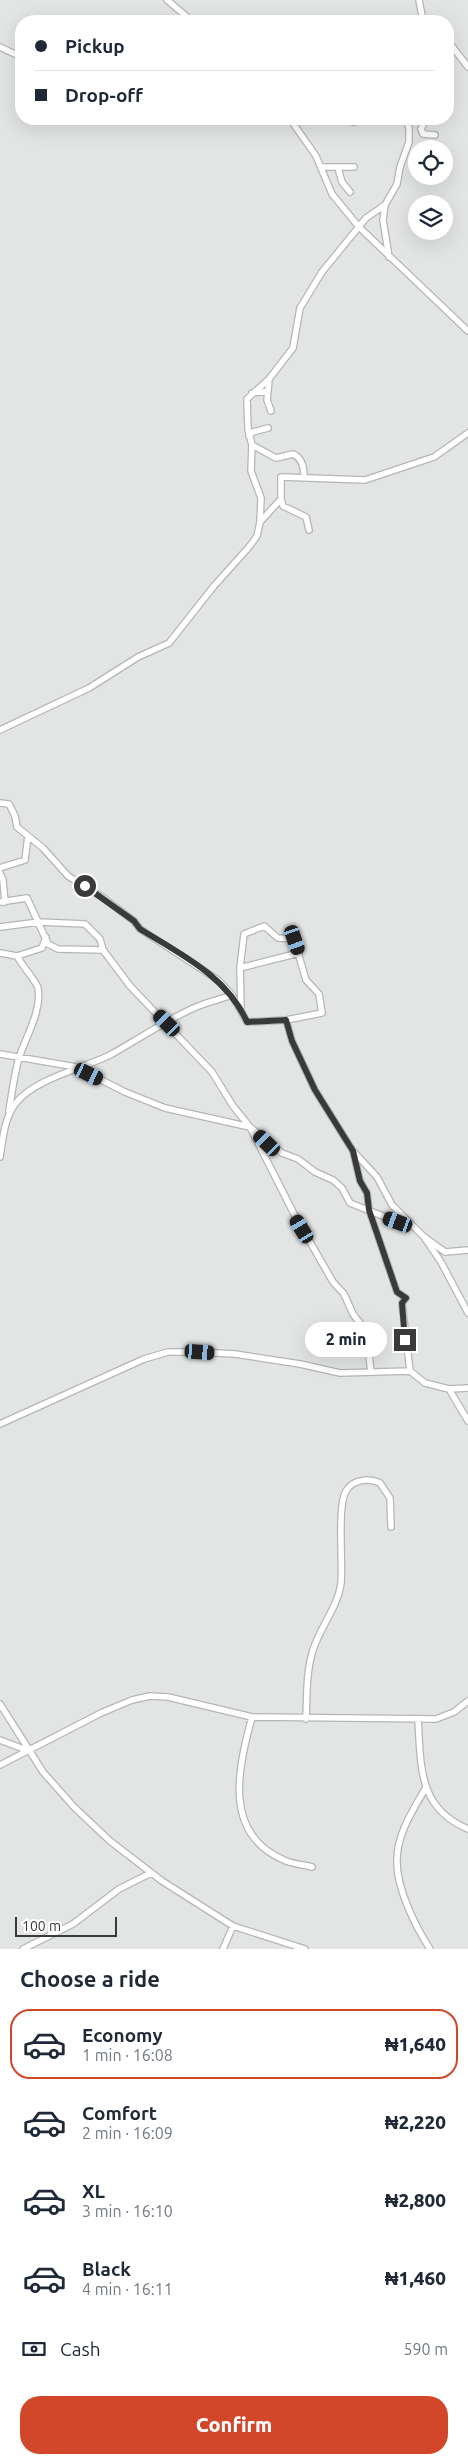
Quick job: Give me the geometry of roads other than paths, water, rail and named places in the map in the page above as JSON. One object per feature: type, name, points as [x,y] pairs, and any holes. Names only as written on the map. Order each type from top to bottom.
[{"type":"street","points":[[167,0],[185,15]]},
{"type":"street","points":[[419,0],[423,15]]},
{"type":"street","points":[[0,47],[15,54]]},
{"type":"street","points":[[454,49],[468,67]]},
{"type":"street","points":[[294,125],[316,156],[332,194],[359,227],[468,331]]},
{"type":"street","points":[[309,530],[302,514],[283,506],[265,505],[260,498],[251,470],[252,445],[247,399],[269,380],[293,348],[304,300],[322,272],[366,218],[385,205],[398,184],[400,167],[409,142],[408,125]]},
{"type":"street","points":[[423,125],[421,129],[422,134],[435,135]]},
{"type":"street","points":[[409,128],[414,130],[421,129]]},
{"type":"street","points":[[321,167],[354,167]]},
{"type":"street","points":[[338,168],[342,182],[350,192]]},
{"type":"street","points":[[385,205],[383,220],[389,257]]},
{"type":"street","points":[[266,400],[269,380]]},
{"type":"street","points":[[252,394],[268,391]]},
{"type":"street","points":[[259,392],[266,400],[271,412]]},
{"type":"street","points":[[250,432],[268,428]]},
{"type":"street","points":[[283,506],[281,476],[365,480],[382,476],[402,466],[434,457],[468,433]]},
{"type":"street","points":[[252,445],[276,458],[293,454],[297,456],[304,467],[304,476]]},
{"type":"street","points":[[0,730],[89,688],[138,657],[169,643],[214,586],[250,547],[257,536],[260,522],[260,498]]},
{"type":"street","points":[[260,522],[282,499]]},
{"type":"street","points":[[0,803],[9,804],[15,816],[17,827],[43,848],[68,876],[102,897],[134,921],[140,929],[218,980],[241,1007],[247,1022],[286,1020],[322,1013],[319,994],[306,980],[294,939],[278,938],[266,927],[261,926],[244,933],[240,968],[241,1007]]},
{"type":"street","points":[[0,868],[25,860],[28,836]]},
{"type":"street","points":[[0,873],[2,880],[2,902],[28,898],[48,944],[58,948],[103,950]]},
{"type":"street","points":[[0,928],[39,922],[85,924],[100,939],[103,950],[130,986],[212,1072],[233,1106],[250,1127],[282,1153],[298,1159],[342,1188],[350,1203],[398,1222],[411,1224]]},
{"type":"street","points":[[0,953],[17,956],[42,948],[46,937]]},
{"type":"street","points":[[240,968],[299,953]]},
{"type":"street","points":[[0,1157],[19,1059],[38,1005],[36,980],[23,969],[17,956]]},
{"type":"street","points":[[9,1116],[16,1103],[24,1095],[76,1068],[109,1055],[139,1036],[196,1007],[232,996]]},
{"type":"street","points":[[286,1020],[292,1041],[315,1090],[353,1151],[376,1177],[392,1205],[423,1236],[445,1252],[457,1249],[468,1250]]},
{"type":"street","points":[[0,1054],[76,1068],[125,1092],[165,1108],[250,1127]]},
{"type":"street","points":[[250,1127],[294,1214],[334,1282],[344,1294],[353,1314],[366,1331],[371,1372]]},
{"type":"street","points":[[353,1151],[360,1181],[367,1193],[369,1210],[397,1292],[406,1298],[402,1303],[410,1371]]},
{"type":"street","points":[[423,1236],[441,1262],[468,1313]]},
{"type":"street","points":[[0,1424],[45,1406],[144,1359],[168,1352],[235,1354],[300,1364],[340,1373],[410,1371],[425,1383],[450,1389],[468,1388]]},
{"type":"street","points":[[450,1389],[468,1421]]},
{"type":"street","points":[[306,1718],[309,1666],[313,1649],[341,1584],[342,1527],[346,1490],[352,1485],[365,1480],[380,1483],[390,1498],[391,1527]]},
{"type":"street","points":[[0,1765],[29,1751],[67,1728],[132,1700],[150,1696],[168,1697],[252,1717],[306,1718],[436,1718],[454,1712],[468,1701]]},
{"type":"street","points":[[0,1704],[43,1772],[74,1807],[110,1841],[151,1873],[233,1926],[305,1949]]},
{"type":"street","points":[[252,1717],[243,1752],[239,1788],[239,1805],[245,1823],[254,1838],[269,1851],[286,1860],[312,1867]]},
{"type":"street","points":[[418,1719],[421,1765],[425,1789],[437,1809],[452,1822],[468,1829]]},
{"type":"street","points":[[0,1740],[29,1751]]},
{"type":"street","points":[[425,1789],[402,1834],[397,1860],[411,1914],[430,1949]]},
{"type":"street","points":[[23,1949],[73,1924],[120,1889],[151,1873]]},
{"type":"street","points":[[223,1949],[233,1926]]}]
